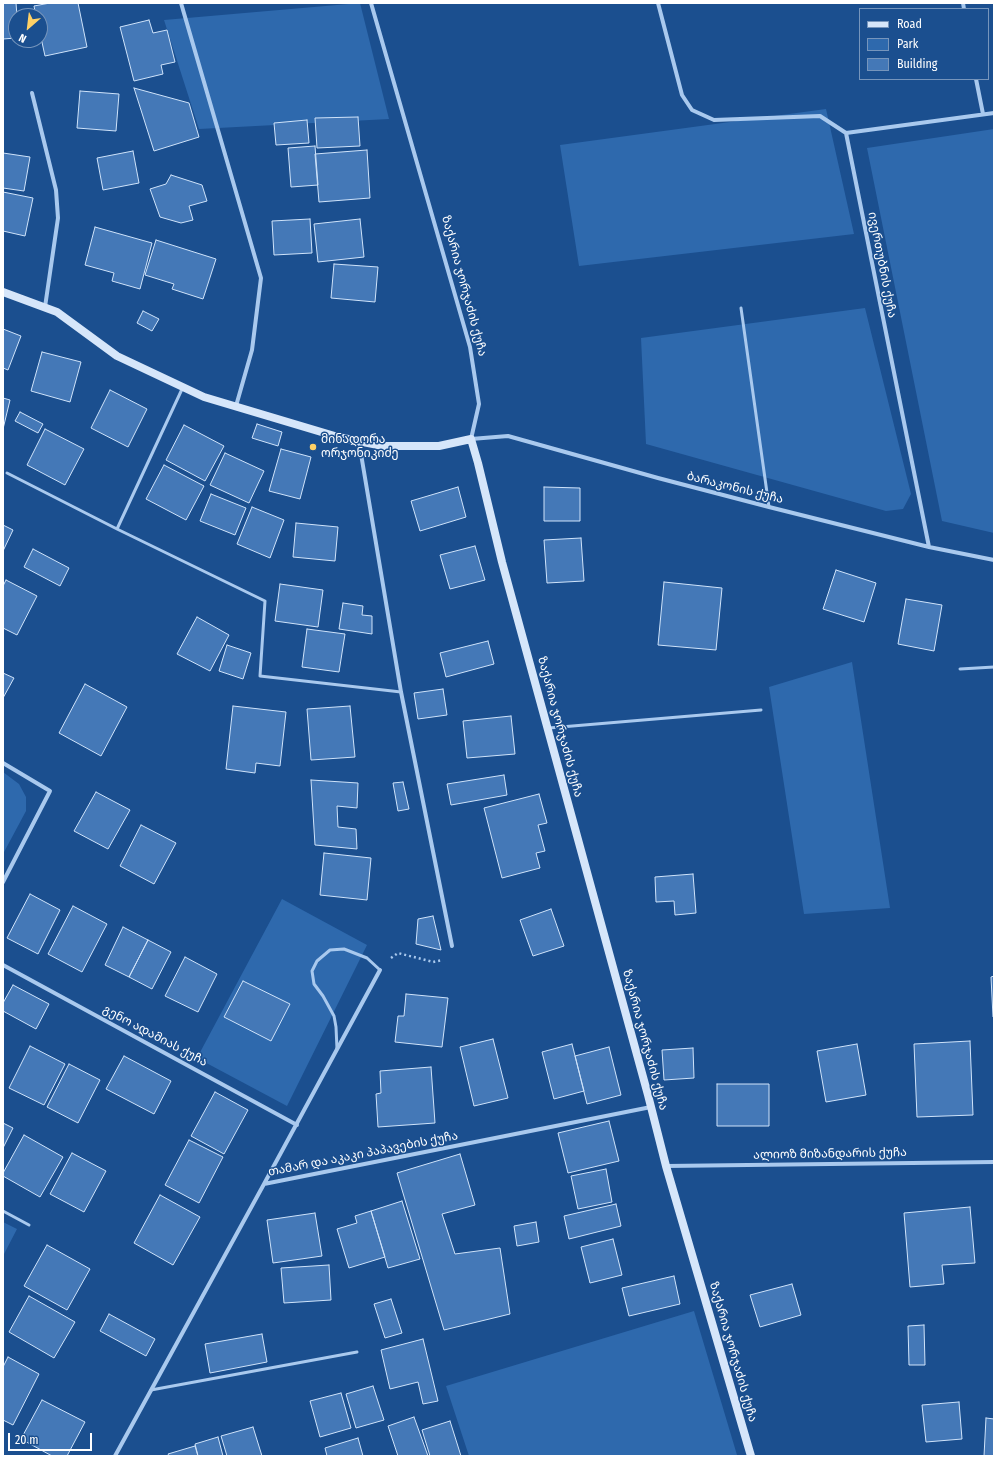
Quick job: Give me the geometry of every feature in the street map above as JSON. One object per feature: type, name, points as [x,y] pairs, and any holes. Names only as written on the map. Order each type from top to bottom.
[{"type":"street","points":[[181,3],[261,278],[252,350],[236,407]]},
{"type":"street","name":"ზაქარია ჯორჯაძის ქუჩა","points":[[371,3],[470,347],[479,404],[471,439],[502,562],[666,1166],[751,1456]]},
{"type":"street","points":[[658,3],[682,95],[692,110],[714,120],[820,116],[846,133],[994,112]]},
{"type":"street","points":[[976,80],[983,114]]},
{"type":"street","points":[[32,93],[56,190],[58,218],[45,307]]},
{"type":"street","name":"ივერთუბნის ქუჩა","points":[[846,133],[929,547]]},
{"type":"street","points":[[3,292],[57,312],[117,356],[204,397],[338,437],[383,446],[439,446],[471,439]]},
{"type":"street","name":"ბარაკონის ქუჩა","points":[[471,439],[508,436],[769,507],[929,547],[994,560]]},
{"type":"street","points":[[359,441],[401,692],[452,946]]},
{"type":"street","points":[[3,763],[50,791],[3,882]]},
{"type":"street","name":"გენო ადამიას ქუჩა","points":[[3,965],[297,1125]]},
{"type":"street","points":[[264,1184],[380,970]]},
{"type":"street","name":"თამარ და აკაკი პაპავების ქუჩა","points":[[115,1456],[264,1184],[651,1107]]},
{"type":"street","name":"ალიოზ მიზანდარის ქუჩა","points":[[666,1166],[994,1162]]},
{"type":"lane","points":[[741,308],[769,507]]},
{"type":"lane","points":[[117,529],[182,387]]},
{"type":"lane","points":[[7,473],[117,529],[265,601],[260,676],[401,692]]},
{"type":"lane","points":[[960,669],[994,667]]},
{"type":"lane","points":[[548,728],[760,710]]},
{"type":"lane","points":[[337,1050],[334,1016],[323,996],[314,984],[312,970],[317,961],[330,950],[344,949],[366,958],[380,970]]},
{"type":"lane","points":[[3,1211],[29,1225]]},
{"type":"lane","points":[[151,1390],[357,1352]]},
{"type":"path","points":[[380,970],[398,953],[433,962],[444,960],[452,946]]},
{"type":"green space","points":[[360,3],[389,119],[199,129],[164,20]]},
{"type":"green space","points":[[826,109],[854,234],[579,266],[560,145]]},
{"type":"green space","points":[[994,129],[994,533],[942,521],[867,148]]},
{"type":"green space","points":[[865,308],[911,494],[903,509],[886,511],[646,444],[641,338]]},
{"type":"green space","points":[[852,662],[890,908],[804,914],[769,687]]},
{"type":"green space","points":[[3,772],[19,784],[26,797],[26,811],[3,854]]},
{"type":"green space","points":[[282,899],[367,945],[287,1106],[197,1058]]},
{"type":"green space","points":[[3,1222],[17,1229],[3,1256]]},
{"type":"green space","points":[[694,1311],[737,1455],[469,1456],[446,1386]]},
{"type":"building","points":[[3,3],[16,3],[16,8],[8,8],[8,39],[3,39]]},
{"type":"building","points":[[50,3],[78,3],[87,47],[45,56],[43,48],[48,48],[48,8],[34,8],[34,6]]},
{"type":"building","points":[[149,20],[153,33],[167,30],[175,62],[161,65],[163,74],[134,81],[120,27]]},
{"type":"building","points":[[134,88],[189,103],[199,137],[154,151]]},
{"type":"building","points":[[80,91],[119,94],[116,131],[77,128]]},
{"type":"building","points":[[358,117],[360,146],[317,148],[315,118]]},
{"type":"building","points":[[307,120],[309,143],[276,145],[274,123]]},
{"type":"building","points":[[315,146],[318,185],[291,187],[288,148]]},
{"type":"building","points":[[367,150],[370,198],[319,202],[315,154]]},
{"type":"building","points":[[133,151],[139,183],[103,190],[97,158]]},
{"type":"building","points":[[3,153],[30,157],[24,191],[3,188]]},
{"type":"building","points":[[171,175],[202,185],[207,201],[189,206],[193,220],[181,223],[160,217],[150,189],[166,184]]},
{"type":"building","points":[[3,192],[33,198],[25,236],[3,231]]},
{"type":"building","points":[[310,219],[312,253],[274,255],[272,221]]},
{"type":"building","points":[[360,219],[364,257],[318,262],[314,224]]},
{"type":"building","points":[[95,227],[152,243],[140,289],[112,281],[114,273],[85,265]]},
{"type":"building","points":[[156,240],[216,259],[203,299],[172,289],[174,284],[145,275]]},
{"type":"building","points":[[334,264],[378,267],[375,302],[331,298]]},
{"type":"building","points":[[143,311],[159,319],[152,331],[137,323]]},
{"type":"building","points":[[3,329],[21,336],[8,370],[3,368]]},
{"type":"building","points":[[42,352],[81,362],[70,402],[31,391]]},
{"type":"building","points":[[110,390],[147,409],[128,447],[91,428]]},
{"type":"building","points":[[3,398],[10,400],[3,429]]},
{"type":"building","points":[[20,412],[43,424],[38,433],[15,421]]},
{"type":"building","points":[[257,424],[282,432],[278,446],[252,438]]},
{"type":"building","points":[[184,425],[224,446],[205,481],[166,460]]},
{"type":"building","points":[[45,429],[84,449],[65,485],[27,465]]},
{"type":"building","points":[[281,449],[311,457],[300,499],[269,491]]},
{"type":"building","points":[[225,453],[264,471],[249,503],[210,485]]},
{"type":"building","points":[[164,465],[204,486],[186,520],[146,499]]},
{"type":"building","points":[[458,487],[466,517],[420,531],[411,501]]},
{"type":"building","points":[[544,487],[580,488],[580,521],[544,521]]},
{"type":"building","points":[[211,494],[246,508],[235,535],[200,521]]},
{"type":"building","points":[[252,507],[284,520],[270,558],[237,544]]},
{"type":"building","points":[[296,523],[338,527],[335,561],[293,557]]},
{"type":"building","points":[[3,525],[13,530],[3,551]]},
{"type":"building","points":[[581,538],[584,581],[547,583],[544,540]]},
{"type":"building","points":[[475,546],[485,580],[450,589],[440,555]]},
{"type":"building","points":[[33,549],[69,568],[60,586],[24,567]]},
{"type":"building","points":[[836,570],[876,583],[864,622],[823,609]]},
{"type":"building","points":[[6,580],[37,596],[17,635],[3,628],[3,586]]},
{"type":"building","points":[[664,582],[722,588],[716,650],[658,645]]},
{"type":"building","points":[[280,584],[323,590],[318,627],[275,621]]},
{"type":"building","points":[[906,599],[942,605],[934,651],[898,644]]},
{"type":"building","points":[[343,603],[363,606],[362,615],[372,616],[372,634],[339,629]]},
{"type":"building","points":[[197,617],[229,635],[210,671],[177,654]]},
{"type":"building","points":[[307,629],[345,634],[339,672],[302,667]]},
{"type":"building","points":[[488,641],[494,664],[446,677],[440,653]]},
{"type":"building","points":[[227,645],[251,653],[243,679],[219,671]]},
{"type":"building","points":[[3,673],[14,678],[3,698]]},
{"type":"building","points":[[85,684],[127,707],[101,756],[59,733]]},
{"type":"building","points":[[443,689],[447,715],[418,719],[414,693]]},
{"type":"building","points":[[233,706],[286,712],[280,766],[256,763],[255,773],[226,769]]},
{"type":"building","points":[[350,706],[355,757],[311,760],[307,709]]},
{"type":"building","points":[[511,716],[515,754],[467,758],[463,721]]},
{"type":"building","points":[[504,775],[507,795],[451,805],[447,784]]},
{"type":"building","points":[[311,780],[358,783],[357,808],[337,806],[338,827],[356,829],[357,849],[315,845]]},
{"type":"building","points":[[403,782],[409,809],[398,811],[393,783]]},
{"type":"building","points":[[96,792],[130,810],[108,849],[74,831]]},
{"type":"building","points":[[539,794],[547,823],[538,825],[545,851],[536,853],[540,868],[502,878],[484,808]]},
{"type":"building","points":[[141,825],[176,843],[154,884],[120,866]]},
{"type":"building","points":[[324,853],[371,858],[367,900],[320,895]]},
{"type":"building","points":[[693,874],[696,913],[675,915],[674,901],[656,902],[655,877]]},
{"type":"building","points":[[30,894],[60,910],[38,954],[7,938]]},
{"type":"building","points":[[73,906],[107,924],[82,972],[48,954]]},
{"type":"building","points":[[551,909],[564,946],[533,956],[520,920]]},
{"type":"building","points":[[433,916],[441,950],[416,944],[418,919]]},
{"type":"building","points":[[123,927],[148,940],[129,977],[105,965]]},
{"type":"building","points":[[148,940],[171,952],[152,989],[129,977]]},
{"type":"building","points":[[185,957],[217,974],[198,1012],[165,996]]},
{"type":"building","points":[[994,976],[994,1017],[993,1017],[991,977]]},
{"type":"building","points":[[243,981],[290,1004],[271,1041],[224,1017]]},
{"type":"building","points":[[13,985],[49,1004],[36,1029],[3,1011],[3,1003]]},
{"type":"building","points":[[406,994],[448,998],[442,1047],[395,1042],[398,1016],[404,1016]]},
{"type":"building","points":[[493,1039],[508,1098],[474,1106],[460,1047]]},
{"type":"building","points":[[970,1041],[973,1115],[917,1117],[914,1044]]},
{"type":"building","points":[[572,1044],[584,1091],[554,1099],[542,1052]]},
{"type":"building","points":[[857,1044],[866,1095],[826,1102],[817,1051]]},
{"type":"building","points":[[30,1046],[65,1064],[44,1105],[9,1088]]},
{"type":"building","points":[[609,1047],[621,1095],[587,1104],[575,1056]]},
{"type":"building","points":[[693,1048],[694,1078],[664,1080],[662,1050]]},
{"type":"building","points":[[124,1056],[171,1081],[154,1114],[106,1089]]},
{"type":"building","points":[[69,1064],[100,1080],[78,1123],[47,1107]]},
{"type":"building","points":[[431,1067],[435,1123],[378,1127],[376,1094],[381,1093],[380,1071]]},
{"type":"building","points":[[717,1084],[769,1084],[769,1126],[717,1126]]},
{"type":"building","points":[[215,1092],[248,1110],[224,1154],[191,1136]]},
{"type":"building","points":[[609,1121],[619,1161],[568,1173],[558,1133]]},
{"type":"building","points":[[3,1123],[13,1128],[3,1148]]},
{"type":"building","points":[[24,1135],[63,1157],[40,1197],[3,1176],[3,1173]]},
{"type":"building","points":[[189,1140],[223,1157],[199,1203],[165,1185]]},
{"type":"building","points":[[72,1153],[106,1171],[84,1212],[50,1194]]},
{"type":"building","points":[[460,1154],[475,1205],[442,1214],[455,1254],[500,1248],[510,1314],[444,1330],[397,1173]]},
{"type":"building","points":[[606,1169],[612,1202],[578,1209],[571,1176]]},
{"type":"building","points":[[160,1195],[200,1217],[173,1265],[134,1243]]},
{"type":"building","points":[[402,1201],[420,1259],[388,1268],[371,1211]]},
{"type":"building","points":[[616,1204],[621,1226],[569,1239],[564,1216]]},
{"type":"building","points":[[970,1207],[975,1263],[942,1265],[944,1284],[910,1287],[904,1213]]},
{"type":"building","points":[[371,1211],[385,1257],[349,1268],[337,1229],[357,1223],[355,1216]]},
{"type":"building","points":[[315,1213],[322,1256],[273,1263],[267,1220]]},
{"type":"building","points":[[536,1222],[539,1242],[517,1246],[514,1226]]},
{"type":"building","points":[[613,1239],[622,1275],[590,1283],[581,1247]]},
{"type":"building","points":[[47,1245],[90,1269],[67,1310],[24,1286]]},
{"type":"building","points":[[329,1265],[331,1300],[284,1303],[281,1268]]},
{"type":"building","points":[[674,1276],[680,1304],[629,1316],[622,1288]]},
{"type":"building","points":[[792,1284],[801,1315],[760,1327],[750,1295]]},
{"type":"building","points":[[29,1296],[75,1322],[54,1358],[9,1332]]},
{"type":"building","points":[[391,1299],[402,1333],[385,1338],[374,1304]]},
{"type":"building","points":[[109,1314],[155,1339],[146,1356],[100,1331]]},
{"type":"building","points":[[924,1325],[925,1365],[909,1365],[908,1326]]},
{"type":"building","points":[[262,1334],[267,1362],[210,1373],[205,1344]]},
{"type":"building","points":[[423,1339],[438,1401],[423,1404],[418,1382],[390,1389],[381,1350]]},
{"type":"building","points":[[8,1357],[39,1374],[13,1425],[3,1420],[3,1367]]},
{"type":"building","points":[[373,1386],[384,1420],[356,1428],[346,1394]]},
{"type":"building","points":[[341,1393],[351,1428],[320,1437],[310,1401]]},
{"type":"building","points":[[42,1400],[85,1422],[67,1456],[52,1456],[21,1439]]},
{"type":"building","points":[[959,1402],[962,1439],[926,1442],[922,1405]]},
{"type":"building","points":[[414,1417],[428,1456],[398,1456],[388,1426]]},
{"type":"building","points":[[986,1418],[994,1419],[994,1456],[984,1456]]},
{"type":"building","points":[[450,1421],[461,1456],[430,1456],[422,1430]]},
{"type":"building","points":[[253,1427],[262,1456],[227,1456],[221,1436]]},
{"type":"building","points":[[218,1437],[223,1456],[198,1456],[195,1444]]},
{"type":"building","points":[[358,1438],[363,1456],[327,1456],[325,1448]]},
{"type":"building","points":[[195,1446],[198,1456],[169,1456],[168,1454]]},
{"type":"place","name":"მინადორა ორჯონიკიძე","points":[[313,447]]}]
